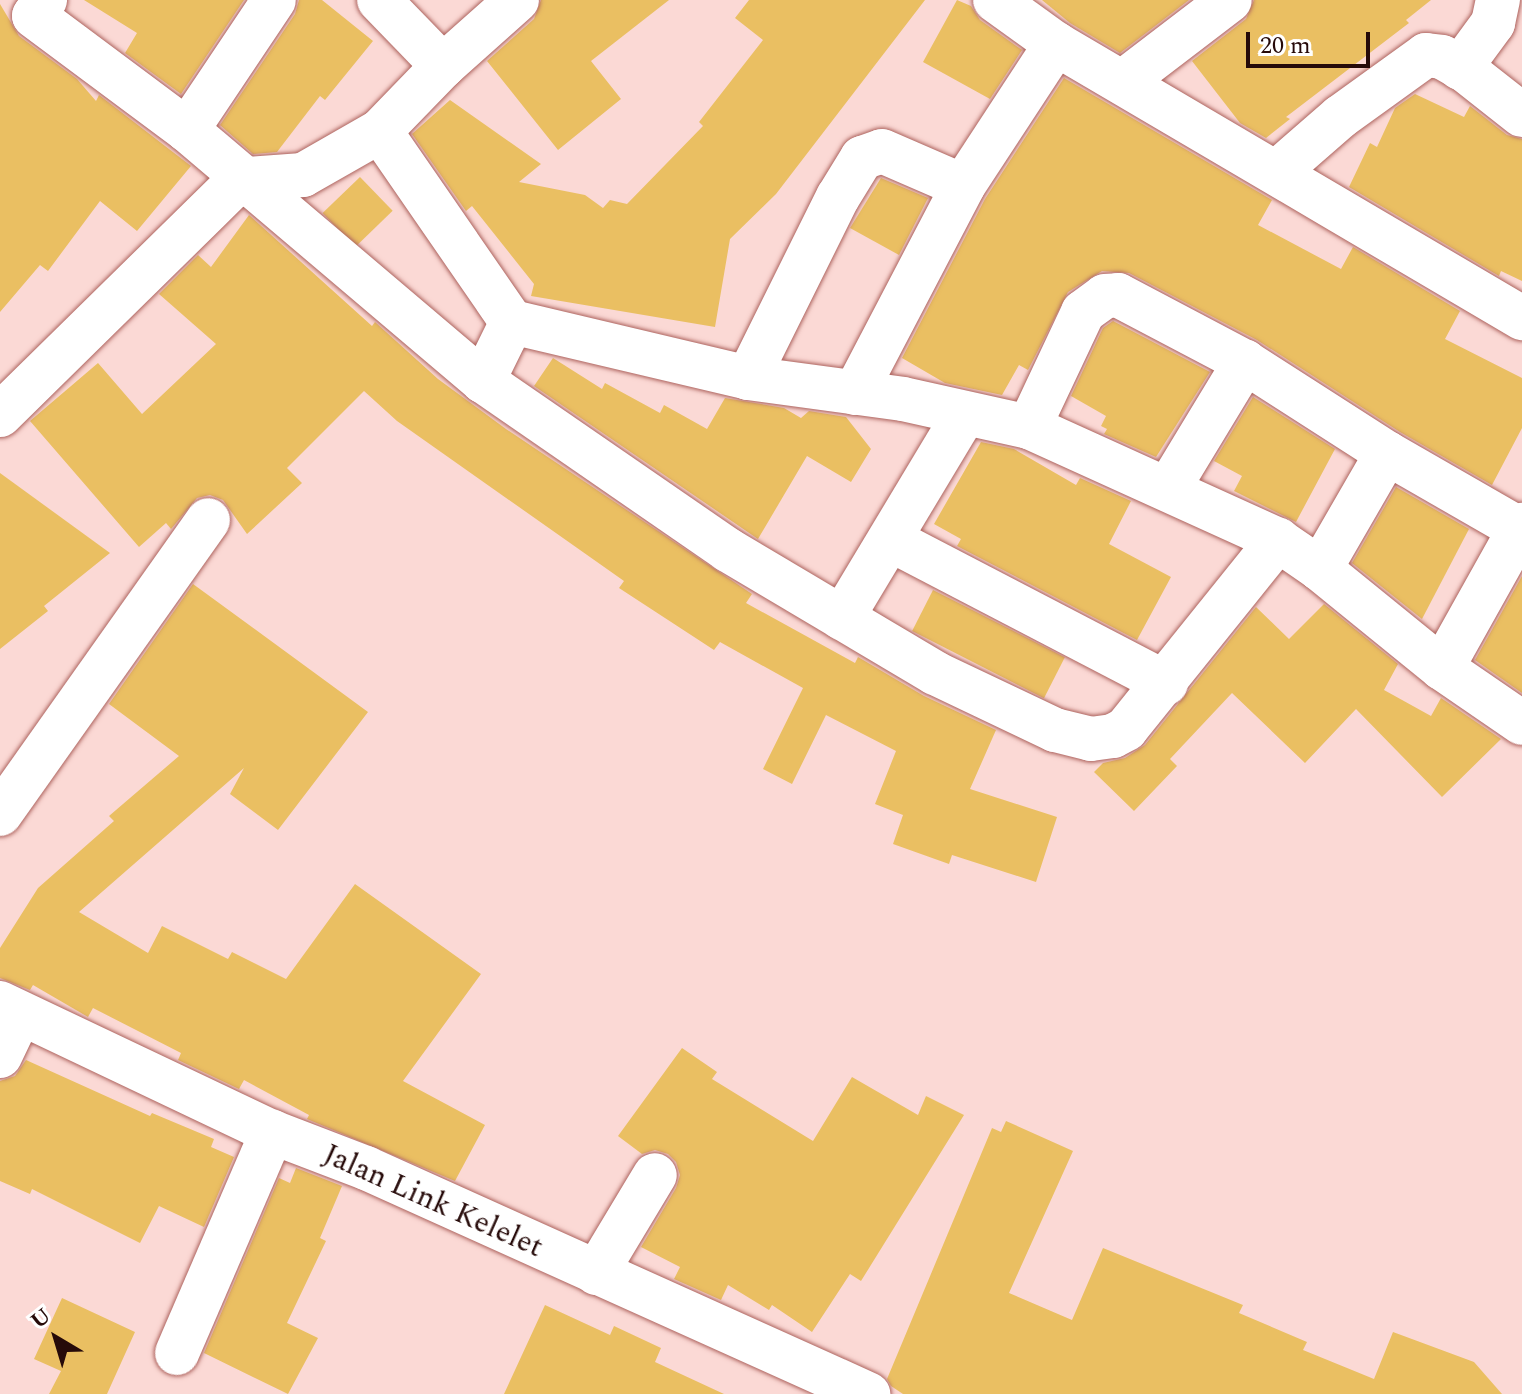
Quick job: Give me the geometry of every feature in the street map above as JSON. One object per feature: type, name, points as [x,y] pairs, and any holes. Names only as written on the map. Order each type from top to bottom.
[{"type":"street","points":[[187,130],[274,0]]},
{"type":"street","points":[[379,0],[443,66]]},
{"type":"street","points":[[0,415],[216,201],[248,179],[303,175],[380,131],[443,66],[517,0]]},
{"type":"street","points":[[995,0],[1056,44],[1124,81],[1522,318]]},
{"type":"street","points":[[1124,81],[1230,0]]},
{"type":"street","points":[[1460,68],[1493,23],[1498,0]]},
{"type":"street","points":[[32,5],[248,179],[483,381],[728,550],[935,673],[1042,725],[1079,737],[1104,738],[1126,729],[1278,540]]},
{"type":"street","points":[[855,393],[963,186],[1056,44]]},
{"type":"street","points":[[1277,172],[1340,117],[1426,55],[1442,57],[1460,68],[1522,115]]},
{"type":"street","points":[[380,131],[512,322],[748,378],[903,399],[1029,427],[1278,540],[1320,569],[1442,668],[1522,723]]},
{"type":"street","points":[[748,378],[838,197],[862,158],[882,151],[963,186]]},
{"type":"street","points":[[1029,427],[1083,312],[1105,296],[1127,297],[1245,362],[1387,453],[1520,527],[1442,668]]},
{"type":"street","points":[[483,381],[512,322]]},
{"type":"street","points":[[1168,489],[1245,362]]},
{"type":"street","points":[[842,618],[964,415]]},
{"type":"street","points":[[1320,569],[1387,453]]},
{"type":"street","points":[[0,814],[208,520]]},
{"type":"street","points":[[891,540],[1166,683]]},
{"type":"street","points":[[0,1056],[10,1009]]},
{"type":"street","name":"Jalan Link Kelelet","points":[[10,1009],[272,1132],[366,1168],[868,1394]]},
{"type":"street","points":[[177,1353],[272,1132]]},
{"type":"street","points":[[596,1273],[655,1175]]},
{"type":"building","points":[[84,0],[244,0],[181,94],[125,53],[137,33]]},
{"type":"building","points":[[299,0],[322,0],[373,41],[325,100],[320,96],[277,152],[253,154],[220,125],[295,14]]},
{"type":"building","points":[[541,0],[669,0],[591,61],[621,99],[558,150],[487,61],[534,19]]},
{"type":"building","points":[[749,0],[925,0],[776,194],[730,239],[715,327],[531,296],[534,284],[472,206],[466,211],[412,134],[450,100],[541,164],[519,182],[585,195],[603,208],[610,200],[627,204],[703,126],[699,122],[763,40],[735,18]]},
{"type":"building","points":[[957,0],[971,6],[980,20],[1022,50],[990,99],[923,62]]},
{"type":"building","points":[[1042,0],[1189,0],[1120,53],[1070,23]]},
{"type":"building","points":[[1254,0],[1431,0],[1406,20],[1409,23],[1286,117],[1290,119],[1266,138],[1240,123],[1192,61],[1246,19]]},
{"type":"building","points":[[0,4],[19,36],[77,79],[96,101],[99,95],[191,166],[137,231],[100,201],[48,271],[40,265],[0,312]]},
{"type":"building","points":[[1064,78],[1272,200],[1258,225],[1341,269],[1353,247],[1460,311],[1445,339],[1522,378],[1522,428],[1492,485],[1400,432],[1257,340],[1129,273],[1102,271],[1068,292],[1028,370],[1019,365],[1002,395],[945,383],[902,358],[985,199]]},
{"type":"building","points":[[1415,94],[1464,117],[1470,106],[1507,135],[1522,139],[1522,281],[1501,271],[1499,276],[1349,187],[1370,143],[1377,147],[1395,108]]},
{"type":"building","points":[[360,177],[393,211],[355,247],[323,213]]},
{"type":"building","points":[[881,178],[928,198],[899,255],[850,228]]},
{"type":"building","points":[[249,215],[372,326],[375,322],[438,379],[506,429],[752,594],[746,603],[855,663],[858,657],[924,696],[996,730],[970,789],[1057,817],[1036,882],[952,855],[949,864],[893,844],[903,815],[875,804],[896,751],[826,715],[792,784],[763,769],[803,688],[720,642],[714,650],[619,588],[624,581],[397,421],[364,391],[287,468],[302,483],[247,534],[223,500],[210,495],[197,498],[171,529],[166,523],[139,547],[30,421],[98,363],[142,414],[216,344],[159,294],[198,255],[211,267]]},
{"type":"building","points":[[1113,321],[1210,372],[1156,457],[1104,434],[1107,429],[1101,426],[1106,416],[1071,396],[1103,328]]},
{"type":"building","points":[[553,358],[602,389],[605,383],[660,413],[664,405],[707,429],[725,398],[784,408],[801,418],[809,411],[846,417],[871,449],[851,482],[807,456],[758,539],[534,386]]},
{"type":"building","points":[[1253,397],[1335,449],[1296,522],[1234,491],[1242,476],[1214,461]]},
{"type":"building","points":[[981,442],[1014,449],[1076,485],[1080,478],[1131,501],[1109,544],[1171,577],[1137,640],[957,546],[961,539],[934,524]]},
{"type":"building","points":[[0,473],[110,553],[44,606],[48,611],[0,649]]},
{"type":"building","points":[[1396,487],[1469,529],[1422,619],[1352,563]]},
{"type":"building","points":[[1522,576],[1522,693],[1475,660]]},
{"type":"building","points":[[193,584],[368,712],[278,830],[230,794],[244,768],[79,912],[148,953],[162,926],[228,959],[232,952],[286,979],[355,884],[481,974],[403,1081],[485,1125],[455,1181],[307,1119],[309,1115],[244,1080],[239,1089],[178,1060],[181,1053],[93,1008],[88,1017],[33,985],[30,990],[0,978],[0,948],[38,888],[114,821],[109,816],[179,756],[109,704]]},
{"type":"building","points":[[933,590],[1065,657],[1044,698],[912,631]]},
{"type":"building","points":[[1324,604],[1398,664],[1384,690],[1431,716],[1441,698],[1501,739],[1442,797],[1356,709],[1305,763],[1232,693],[1170,759],[1177,766],[1134,811],[1094,772],[1103,763],[1125,758],[1145,745],[1256,607],[1289,639]]},
{"type":"building","points":[[682,1048],[717,1072],[712,1079],[813,1141],[852,1077],[918,1115],[926,1096],[964,1115],[861,1281],[850,1274],[812,1332],[772,1305],[769,1310],[728,1285],[721,1300],[674,1279],[680,1267],[641,1247],[676,1188],[680,1175],[676,1162],[668,1154],[655,1150],[642,1154],[618,1136]]},
{"type":"building","points":[[26,1060],[150,1116],[152,1113],[214,1139],[211,1147],[234,1157],[204,1227],[159,1206],[140,1243],[32,1189],[30,1194],[0,1181],[0,1081],[15,1076]]},
{"type":"building","points":[[1006,1121],[1073,1151],[1009,1293],[1072,1320],[1103,1248],[1243,1305],[1239,1313],[1307,1342],[1303,1350],[1374,1379],[1393,1332],[1474,1362],[1502,1394],[903,1394],[887,1379],[992,1128],[1001,1132]]},
{"type":"building","points":[[296,1168],[342,1186],[320,1238],[326,1241],[287,1323],[318,1338],[288,1394],[204,1353],[279,1178],[290,1183]]},
{"type":"building","points":[[62,1298],[135,1332],[107,1394],[49,1394],[61,1371],[34,1359]]},
{"type":"building","points":[[545,1305],[610,1335],[614,1326],[661,1348],[655,1362],[724,1394],[504,1394]]}]
